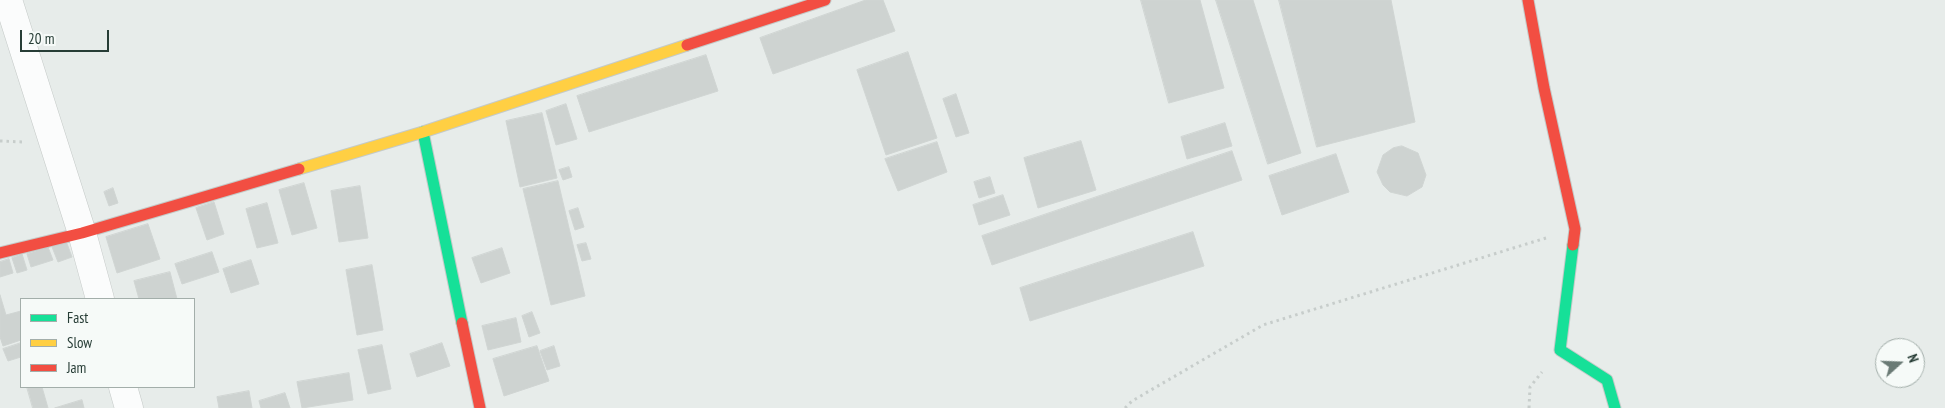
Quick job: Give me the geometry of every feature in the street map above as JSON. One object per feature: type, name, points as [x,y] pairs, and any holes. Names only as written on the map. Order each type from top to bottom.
[{"type":"street","points":[[8,0],[82,233],[100,298]]},
{"type":"street","points":[[0,253],[82,233],[423,132],[825,0]]},
{"type":"street","points":[[1528,0],[1544,88],[1575,229],[1560,350],[1607,380],[1615,408]]},
{"type":"street","points":[[423,132],[480,408]]},
{"type":"street","points":[[124,388],[129,408]]},
{"type":"path","points":[[1125,408],[1132,401],[1263,325],[1575,229]]},
{"type":"path","points":[[1529,408],[1530,386],[1560,350]]},
{"type":"building","points":[[866,0],[883,0],[895,31],[773,74],[760,38]]},
{"type":"building","points":[[1141,0],[1200,0],[1224,88],[1169,103]]},
{"type":"building","points":[[1216,0],[1253,0],[1301,153],[1268,164]]},
{"type":"building","points":[[1279,0],[1391,0],[1415,122],[1317,147]]},
{"type":"building","points":[[908,52],[937,138],[886,155],[857,70]]},
{"type":"building","points":[[706,55],[718,91],[589,132],[577,96]]},
{"type":"building","points":[[956,94],[969,133],[956,137],[943,99]]},
{"type":"building","points":[[566,104],[577,139],[556,145],[546,111]]},
{"type":"building","points":[[542,113],[557,178],[520,187],[506,121]]},
{"type":"building","points":[[1225,123],[1232,146],[1187,159],[1181,137]]},
{"type":"building","points":[[1081,141],[1096,190],[1038,208],[1024,158]]},
{"type":"building","points":[[937,142],[947,172],[898,191],[885,159]]},
{"type":"building","points":[[1402,146],[1418,153],[1426,175],[1422,187],[1407,196],[1390,192],[1383,185],[1377,172],[1383,155],[1393,148]]},
{"type":"building","points":[[1232,151],[1242,180],[992,265],[982,236]]},
{"type":"building","points":[[1336,154],[1349,192],[1282,215],[1269,176]]},
{"type":"building","points":[[569,167],[572,177],[563,180],[559,170]]},
{"type":"building","points":[[990,177],[995,193],[979,198],[974,182]]},
{"type":"building","points":[[558,181],[585,296],[551,305],[523,189]]},
{"type":"building","points":[[304,183],[317,228],[292,235],[279,190]]},
{"type":"building","points":[[360,186],[368,238],[339,242],[331,191]]},
{"type":"building","points":[[113,188],[118,203],[109,206],[104,192]]},
{"type":"building","points":[[1003,195],[1010,215],[979,225],[973,205]]},
{"type":"building","points":[[214,202],[224,234],[207,240],[196,208]]},
{"type":"building","points":[[267,203],[278,243],[257,248],[246,209]]},
{"type":"building","points":[[578,208],[584,227],[575,230],[569,211]]},
{"type":"building","points":[[148,224],[160,259],[117,273],[106,237]]},
{"type":"building","points":[[1193,232],[1204,266],[1030,321],[1020,288]]},
{"type":"building","points":[[66,241],[72,257],[58,262],[52,247]]},
{"type":"building","points":[[586,243],[591,259],[582,261],[577,245]]},
{"type":"building","points":[[48,247],[53,260],[31,267],[27,254]]},
{"type":"building","points":[[502,248],[510,273],[481,283],[472,258]]},
{"type":"building","points":[[212,252],[219,272],[182,284],[175,264]]},
{"type":"building","points":[[22,254],[27,270],[17,273],[12,258]]},
{"type":"building","points":[[9,259],[13,273],[0,277],[0,262]]},
{"type":"building","points":[[251,260],[259,284],[231,293],[223,269]]},
{"type":"building","points":[[372,265],[383,330],[357,335],[346,270]]},
{"type":"building","points":[[170,272],[177,298],[139,298],[134,281]]},
{"type":"building","points":[[0,295],[6,315],[20,311],[20,340],[3,346],[0,337]]},
{"type":"building","points":[[532,312],[540,333],[529,337],[522,316]]},
{"type":"building","points":[[516,318],[521,342],[488,350],[482,326]]},
{"type":"building","points":[[20,343],[20,357],[8,361],[3,349]]},
{"type":"building","points":[[442,343],[450,366],[417,377],[410,354]]},
{"type":"building","points":[[382,345],[391,389],[368,394],[358,350]]},
{"type":"building","points":[[537,346],[549,381],[504,396],[493,359]]},
{"type":"building","points":[[554,346],[560,366],[547,370],[540,351]]},
{"type":"building","points":[[349,373],[353,400],[302,408],[297,382]]},
{"type":"building","points":[[27,388],[42,388],[48,408],[33,408]]},
{"type":"building","points":[[249,391],[252,408],[219,408],[217,397]]},
{"type":"building","points":[[285,393],[290,408],[261,408],[259,401]]},
{"type":"building","points":[[82,400],[84,408],[55,408]]},
{"type":"traffic: fast","points":[[423,132],[462,323]]},
{"type":"traffic: fast","points":[[1573,245],[1560,350],[1607,380],[1615,408]]},
{"type":"traffic: slow","points":[[299,169],[423,132],[687,45]]},
{"type":"traffic: jam","points":[[687,45],[825,0]]},
{"type":"traffic: jam","points":[[1528,0],[1544,88],[1575,229],[1573,245]]},
{"type":"traffic: jam","points":[[0,253],[82,233],[299,169]]},
{"type":"traffic: jam","points":[[462,323],[480,408]]}]
